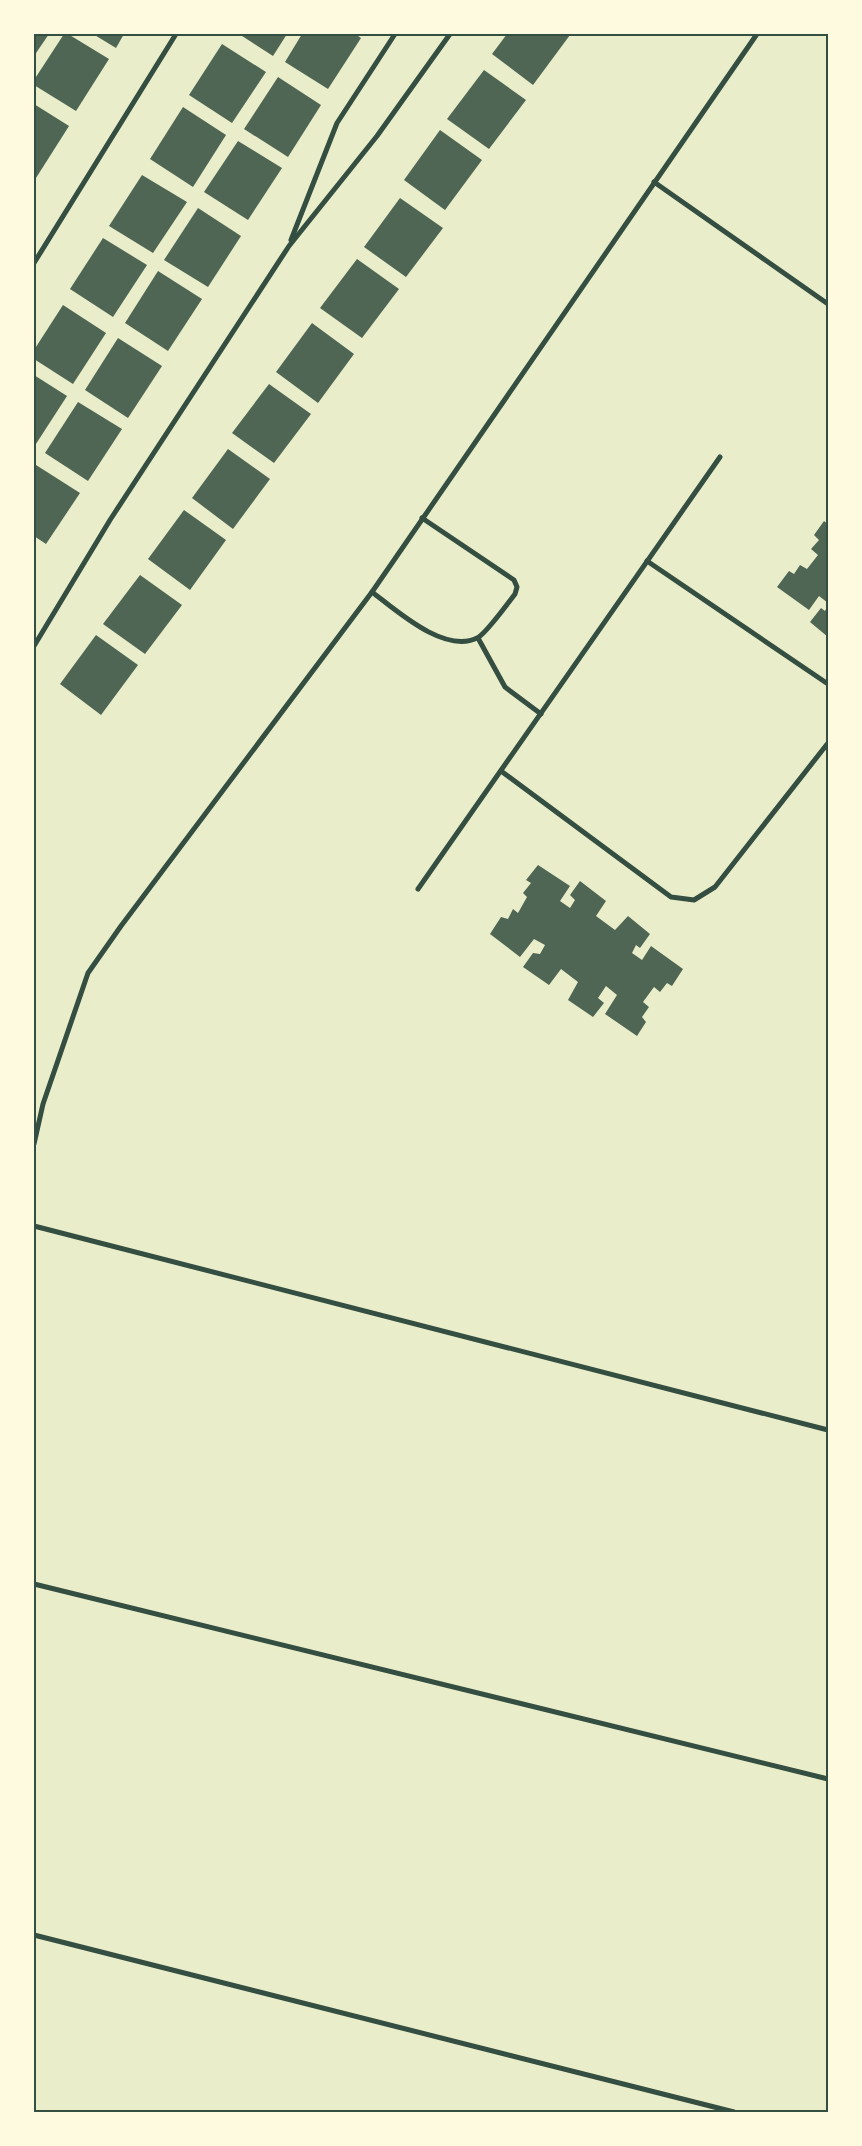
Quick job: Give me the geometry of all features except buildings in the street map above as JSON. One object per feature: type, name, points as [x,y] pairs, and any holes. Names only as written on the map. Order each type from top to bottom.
[{"type":"street","points":[[34,263],[176,34]]},
{"type":"street","points":[[289,246],[337,123],[394,34]]},
{"type":"street","points":[[34,646],[110,520],[289,246],[377,136],[450,34]]},
{"type":"street","points":[[34,1144],[43,1104],[88,973],[126,918],[372,592],[757,34]]},
{"type":"street","points":[[654,182],[828,304]]},
{"type":"street","points":[[418,890],[720,457]]},
{"type":"street","points":[[372,592],[414,623],[437,637],[464,641],[478,638],[515,594],[517,587],[514,580],[422,518]]},
{"type":"street","points":[[647,562],[828,684]]},
{"type":"street","points":[[478,638],[505,687],[541,714]]},
{"type":"street","points":[[501,771],[671,897],[694,900],[715,887],[828,743]]},
{"type":"street","points":[[34,1226],[828,1430]]},
{"type":"street","points":[[34,1584],[828,1779]]},
{"type":"street","points":[[34,1936],[734,2112]]}]
